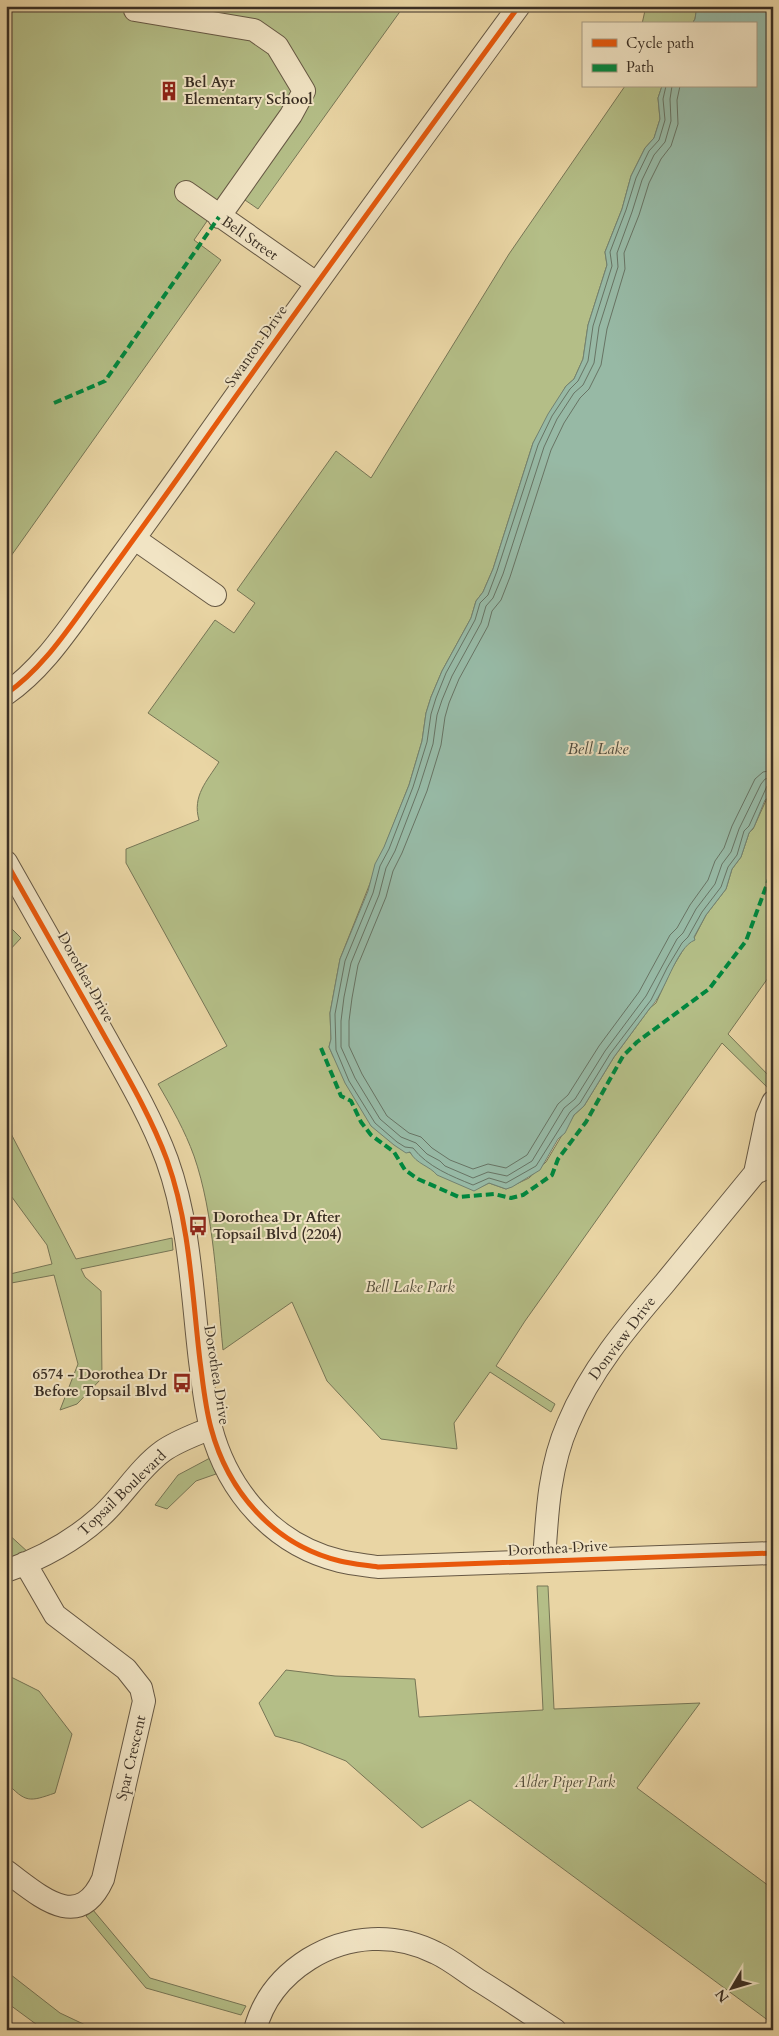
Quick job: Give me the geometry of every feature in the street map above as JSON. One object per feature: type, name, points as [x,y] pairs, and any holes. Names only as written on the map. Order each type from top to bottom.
[{"type":"street","name":"Swanton Drive","points":[[6,694],[19,685],[41,664],[135,539],[316,283],[518,6]]},
{"type":"street","points":[[135,10],[254,30],[277,46],[304,91],[291,114],[219,217]]},
{"type":"street","name":"Bell Street","points":[[186,192],[219,217],[316,283]]},
{"type":"street","points":[[135,539],[215,595]]},
{"type":"street","name":"Dorothea Drive","points":[[6,862],[141,1102],[167,1162],[178,1200],[186,1242],[204,1391],[211,1428],[236,1488],[251,1507],[280,1533],[316,1553],[341,1562],[378,1567],[773,1553]]},
{"type":"street","name":"Donview Drive","points":[[544,1561],[549,1491],[567,1424],[589,1382],[617,1340],[764,1169],[767,1116],[773,1102]]},
{"type":"street","name":"Topsail Boulevard","points":[[16,1567],[78,1536],[121,1497],[162,1452],[180,1441],[211,1428]]},
{"type":"street","name":"Spar Crescent","points":[[6,1870],[43,1898],[57,1905],[76,1908],[97,1893],[103,1880],[144,1701],[141,1688],[126,1669],[55,1615],[16,1567]]},
{"type":"street","points":[[255,2030],[267,1999],[281,1982],[301,1964],[327,1948],[374,1938],[411,1942],[437,1953],[555,2030]]},
{"type":"green space","points":[[6,6],[404,6],[258,209],[229,189],[194,240],[221,260],[6,563]]},
{"type":"green space","points":[[646,6],[697,6],[693,22],[642,22]]},
{"type":"green space","name":"Bell Lake Park","points":[[624,88],[661,88],[658,98],[660,119],[654,138],[645,148],[631,176],[622,209],[605,252],[607,265],[588,325],[583,359],[574,379],[566,386],[533,443],[493,569],[483,592],[476,601],[471,618],[442,671],[431,697],[426,713],[422,741],[409,785],[340,959],[330,1013],[331,1039],[329,1047],[388,1140],[474,1190],[489,1183],[506,1189],[529,1178],[546,1162],[574,1115],[584,1106],[614,1057],[650,1008],[656,1003],[671,970],[686,945],[694,938],[706,915],[726,889],[732,869],[741,857],[749,833],[753,829],[773,785],[773,971],[728,1034],[773,1080],[773,1088],[770,1090],[722,1043],[525,1321],[496,1366],[555,1404],[551,1412],[490,1372],[454,1423],[457,1449],[381,1439],[327,1381],[292,1302],[223,1350],[214,1252],[201,1178],[187,1138],[158,1084],[227,1046],[126,863],[126,849],[199,820],[197,803],[199,796],[219,762],[148,713],[215,620],[234,633],[255,603],[237,590],[336,451],[371,478],[509,254]]},
{"type":"green space","points":[[6,923],[21,938],[6,954]]},
{"type":"green space","points":[[6,1124],[76,1259],[172,1238],[173,1250],[81,1269],[85,1277],[101,1291],[102,1378],[77,1404],[60,1410],[78,1364],[54,1275],[6,1284],[6,1275],[52,1264],[47,1245],[6,1189]]},
{"type":"green space","points":[[210,1458],[216,1474],[196,1481],[167,1509],[155,1505],[178,1475]]},
{"type":"green space","points":[[6,1532],[29,1553],[6,1559]]},
{"type":"green space","name":"Alder Piper Park","points":[[537,1586],[548,1586],[554,1709],[700,1703],[637,1788],[773,1889],[773,2024],[470,1800],[422,1828],[346,1761],[301,1743],[275,1736],[259,1703],[286,1670],[335,1676],[415,1679],[419,1717],[543,1710]]},
{"type":"green space","points":[[6,1676],[39,1691],[72,1734],[55,1793],[28,1799],[18,1794],[6,1782]]},
{"type":"green space","points":[[93,1910],[150,1978],[246,2006],[241,2015],[146,1988],[86,1916]]},
{"type":"green space","points":[[6,1971],[60,2013],[96,2030],[44,2030],[6,2002]]},
{"type":"water","name":"Bell Lake","points":[[697,6],[773,6],[773,785],[754,827],[749,833],[741,857],[732,869],[726,889],[706,915],[694,937],[695,940],[688,944],[676,961],[661,992],[614,1057],[584,1106],[574,1115],[565,1133],[558,1139],[540,1170],[506,1189],[489,1183],[474,1191],[437,1175],[410,1152],[406,1153],[394,1145],[371,1126],[345,1083],[329,1047],[331,1039],[330,1013],[340,959],[368,891],[375,864],[384,847],[409,785],[422,741],[426,713],[431,697],[442,671],[471,618],[476,601],[483,592],[493,569],[533,443],[548,414],[566,386],[574,379],[583,359],[588,325],[607,265],[605,252],[622,209],[631,176],[645,148],[654,138],[660,119],[658,98],[661,88],[756,88],[756,22],[693,22]]},
{"type":"marked path","points":[[54,403],[105,381],[219,217]]},
{"type":"marked path","points":[[321,1048],[341,1096],[351,1101],[361,1122],[371,1135],[394,1152],[405,1170],[418,1179],[459,1197],[494,1194],[511,1198],[523,1195],[552,1175],[558,1159],[586,1122],[623,1056],[637,1042],[709,989],[746,941],[773,868]]},
{"type":"cycle path","points":[[6,694],[42,662],[72,624],[313,288],[519,6]]},
{"type":"cycle path","points":[[6,862],[145,1109],[167,1160],[181,1209],[192,1285],[203,1386],[211,1428],[229,1474],[257,1512],[275,1529],[294,1542],[316,1553],[345,1562],[378,1567],[773,1553]]},
{"type":"place","name":"Bel Ayr Elementary School","points":[[169,91]]},
{"type":"place","name":"Dorothea Dr After Topsail Blvd (2204)","points":[[198,1226]]},
{"type":"place","name":"6574 - Dorothea Dr Before Topsail Blvd","points":[[182,1383]]}]
